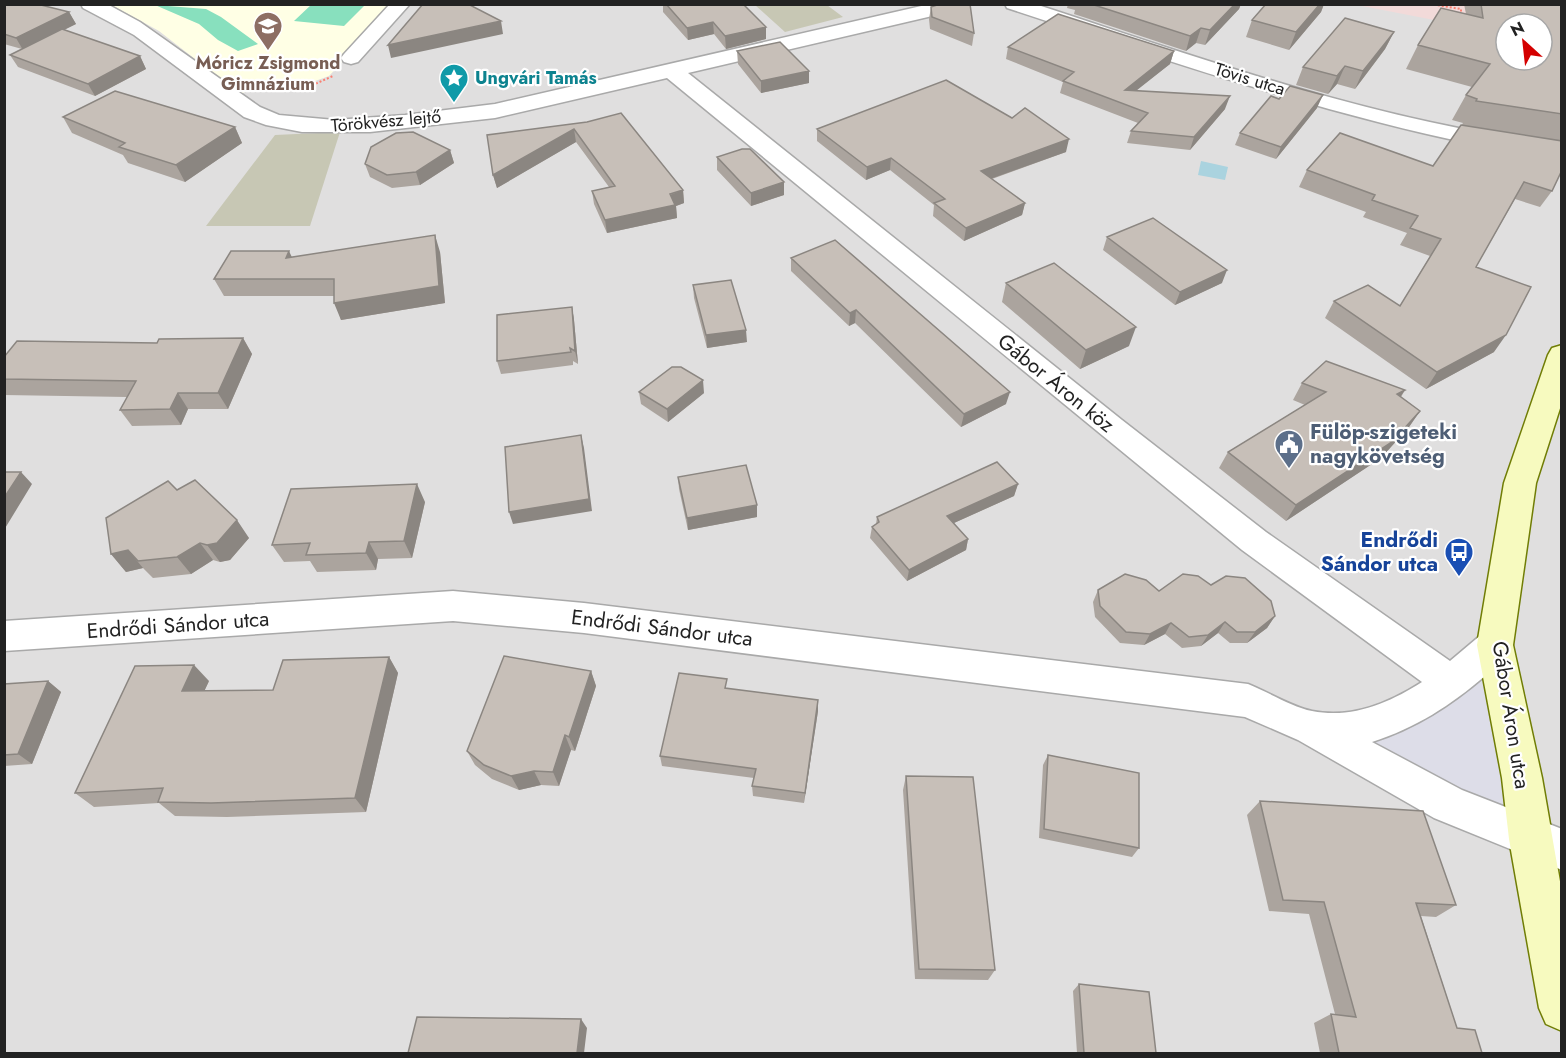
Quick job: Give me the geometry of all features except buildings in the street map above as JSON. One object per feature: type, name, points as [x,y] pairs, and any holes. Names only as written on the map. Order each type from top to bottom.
[{"type":"street","name":"Törökvész lejtő","points":[[90,4],[157,41],[232,100],[254,114],[280,123],[318,127],[495,111],[958,4]]},
{"type":"street","points":[[351,58],[401,4]]},
{"type":"street","name":"Tövis utca","points":[[1014,4],[1241,77],[1376,116],[1468,136],[1562,151]]},
{"type":"street","name":"Gábor Áron köz","points":[[671,70],[1245,534],[1450,682]]},
{"type":"street","name":"Gábor Áron utca","points":[[1562,355],[1520,483],[1495,645],[1522,778],[1546,844],[1562,1008]]},
{"type":"street","name":"Endrődi Sándor utca","points":[[4,636],[453,606],[584,618],[1248,701],[1311,728],[1448,804],[1546,844]]},
{"type":"street","name":"Endrődi Sándor utca","points":[[1311,728],[1362,728],[1410,711],[1495,645]]},
{"type":"path","points":[[1430,4],[1461,9],[1461,18]]},
{"type":"path","points":[[232,100],[266,86],[280,92],[320,83],[330,79],[351,58]]},
{"type":"shaded area","points":[[5,5],[1561,5],[1561,1053],[5,1053]]},
{"type":"shaded area","name":"Móricz Zsigmond Gimnázium","points":[[112,5],[395,5],[329,76],[293,89],[278,90],[266,84],[240,94],[159,31]]},
{"type":"shaded area","points":[[755,5],[827,5],[843,17],[785,32]]},
{"type":"shaded area","points":[[1357,5],[1561,5],[1554,12],[1494,12],[1494,32]]},
{"type":"shaded area","points":[[340,132],[310,226],[206,226],[275,135]]},
{"type":"shaded area","points":[[1495,645],[1530,839],[1311,728],[1362,728]]},
{"type":"green space","points":[[312,4],[365,5],[344,26],[294,21]]},
{"type":"green space","points":[[155,5],[206,9],[258,44],[238,51],[218,40],[199,24]]},
{"type":"water","points":[[1201,161],[1228,167],[1225,180],[1198,175]]},
{"type":"place","name":"Móricz Zsigmond Gimnázium","points":[[268,52]]},
{"type":"place","name":"Ungvári Tamás","points":[[454,104]]},
{"type":"place","name":"Fülöp-szigeteki nagykövetség","points":[[1289,470]]},
{"type":"place","name":"Endrődi Sándor utca","points":[[1459,578]]}]
